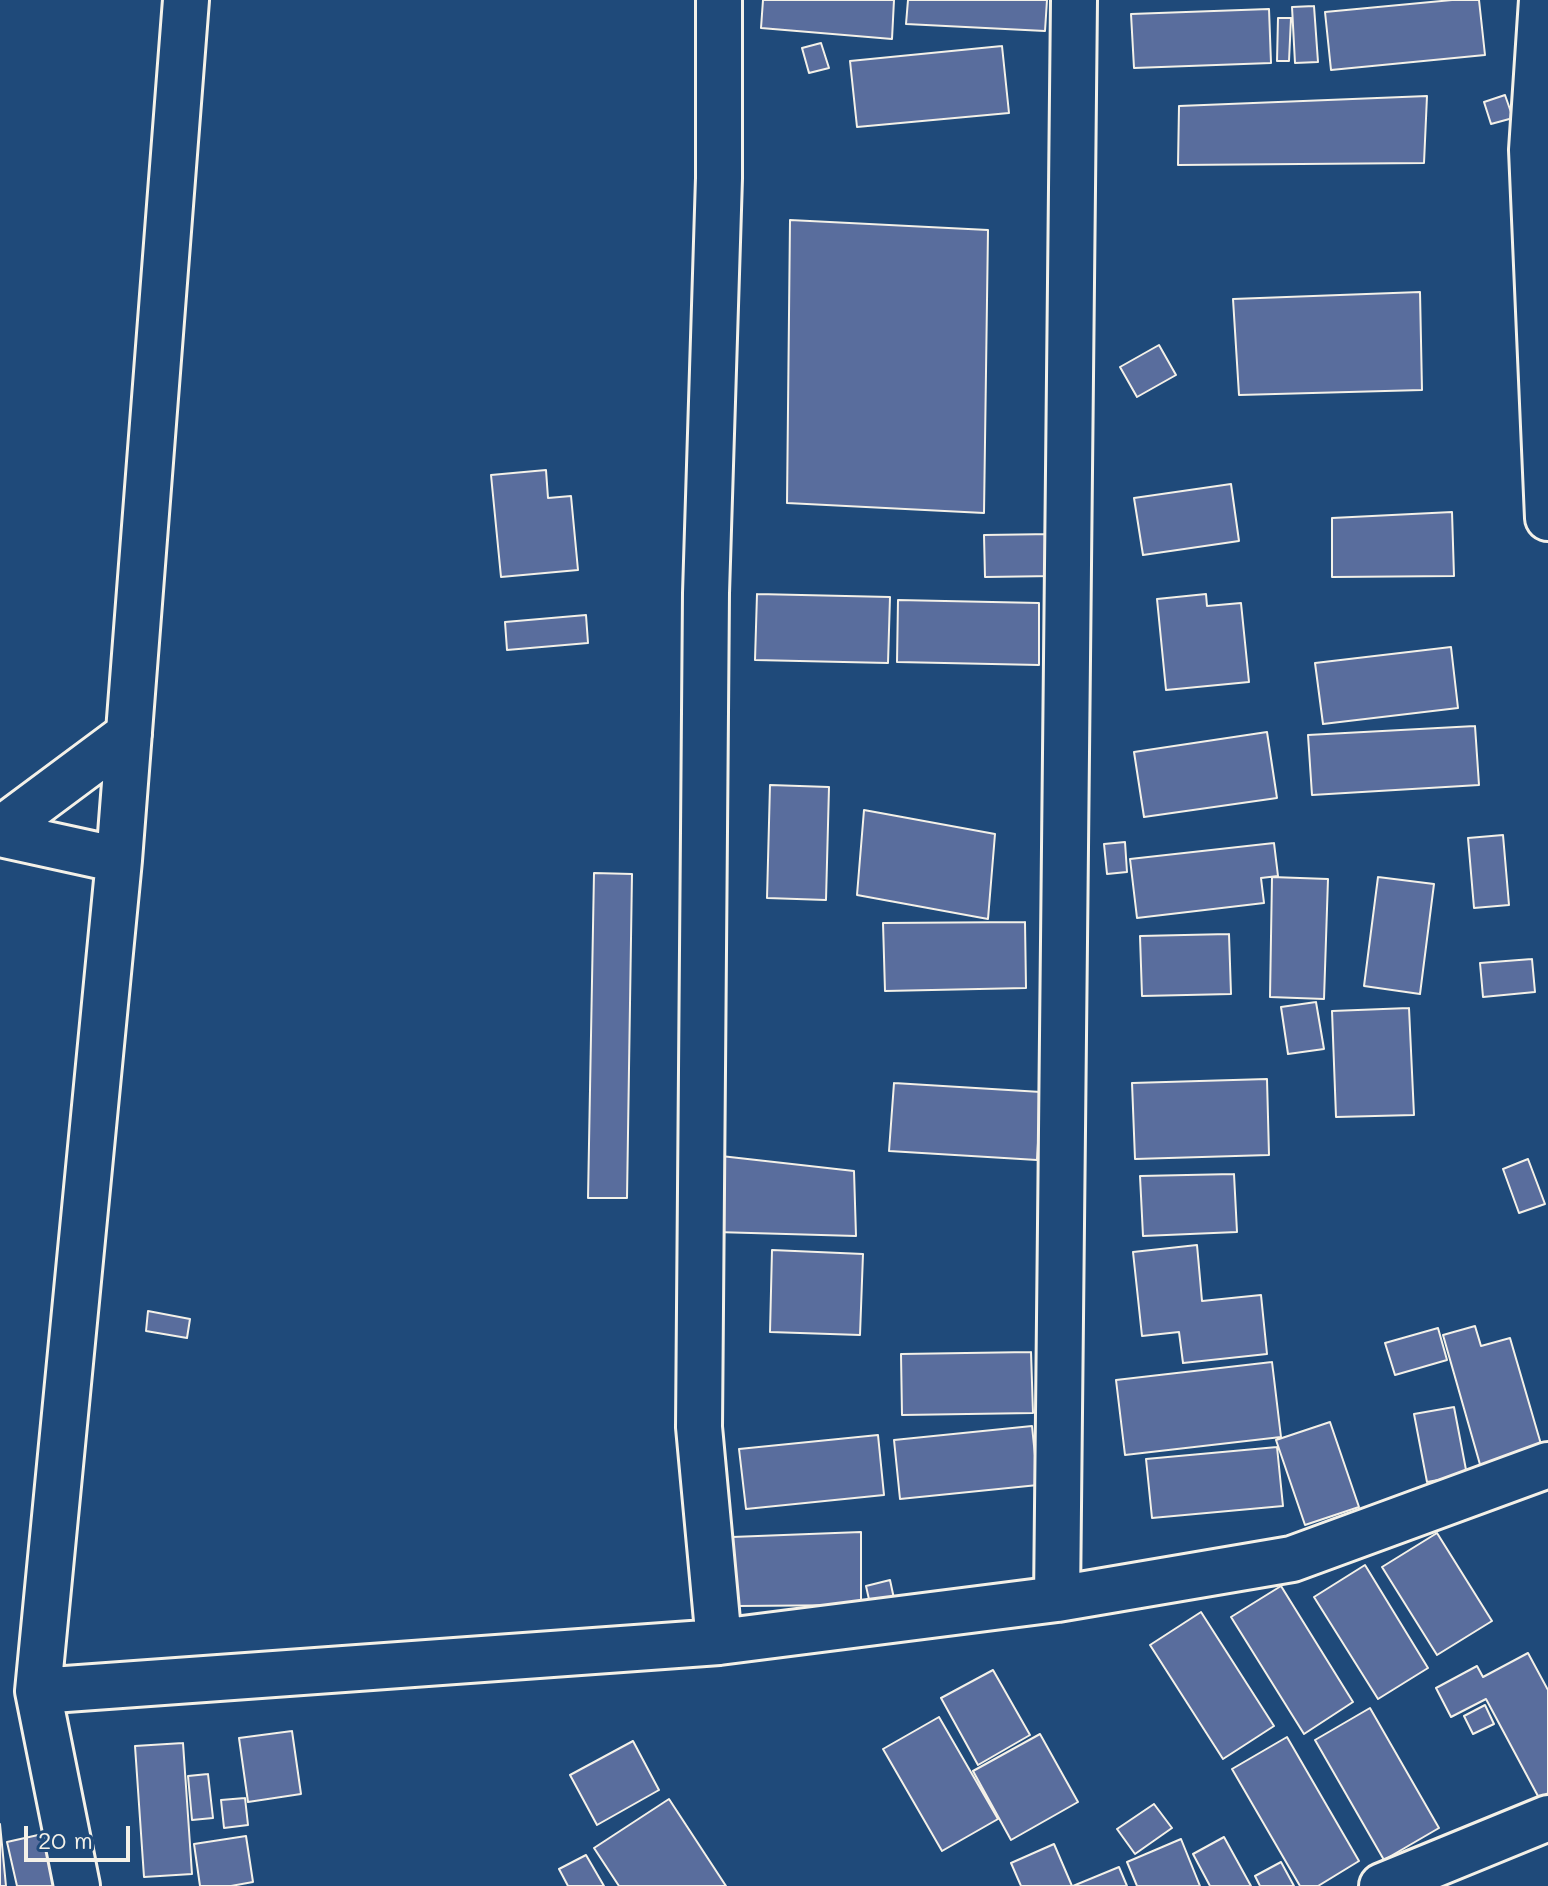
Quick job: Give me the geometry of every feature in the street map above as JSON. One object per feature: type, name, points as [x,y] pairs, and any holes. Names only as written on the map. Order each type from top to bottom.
[{"type":"street","points":[[77,1886],[38,1691],[119,860],[186,0]]},
{"type":"street","points":[[719,0],[719,178],[706,593],[699,1411],[719,1642]]},
{"type":"street","points":[[1057,1599],[1074,0]]},
{"type":"street","points":[[1542,0],[1540,150],[1548,518]]},
{"type":"street","points":[[0,832],[129,734]]},
{"type":"street","points":[[0,832],[119,860]]},
{"type":"street","points":[[38,1691],[719,1642],[1057,1599],[1292,1559],[1548,1465]]},
{"type":"street","points":[[1382,1886],[1548,1818]]},
{"type":"building","points":[[763,0],[894,0],[892,39],[761,28]]},
{"type":"building","points":[[908,0],[1047,0],[1045,31],[906,24]]},
{"type":"building","points":[[1479,0],[1485,55],[1331,70],[1325,12]]},
{"type":"building","points":[[1314,6],[1318,62],[1295,63],[1292,7]]},
{"type":"building","points":[[1269,9],[1271,63],[1134,68],[1131,14]]},
{"type":"building","points":[[1278,18],[1291,18],[1289,61],[1277,61]]},
{"type":"building","points":[[821,43],[829,68],[809,73],[802,48]]},
{"type":"building","points":[[1002,46],[1009,113],[857,127],[850,61]]},
{"type":"building","points":[[1505,95],[1513,118],[1491,124],[1484,102]]},
{"type":"building","points":[[1427,96],[1424,163],[1178,165],[1179,106]]},
{"type":"building","points":[[790,220],[988,230],[984,513],[787,503]]},
{"type":"building","points":[[1420,292],[1422,390],[1239,395],[1233,299]]},
{"type":"building","points":[[1159,345],[1176,375],[1137,397],[1120,367]]},
{"type":"building","points":[[546,470],[548,498],[571,496],[578,570],[501,577],[491,475]]},
{"type":"building","points":[[1231,484],[1239,541],[1143,555],[1134,498]]},
{"type":"building","points":[[1452,512],[1454,576],[1332,577],[1332,518]]},
{"type":"building","points":[[1053,534],[1054,576],[985,577],[984,535]]},
{"type":"building","points":[[757,594],[890,597],[888,663],[755,660]]},
{"type":"building","points":[[1206,594],[1207,606],[1241,603],[1249,682],[1166,690],[1157,599]]},
{"type":"building","points":[[898,600],[1039,603],[1039,665],[897,662]]},
{"type":"building","points":[[586,615],[588,643],[507,650],[505,622]]},
{"type":"building","points":[[1451,647],[1458,708],[1323,724],[1315,663]]},
{"type":"building","points":[[1475,726],[1479,785],[1312,795],[1308,735]]},
{"type":"building","points":[[1267,732],[1277,798],[1144,817],[1134,752]]},
{"type":"building","points":[[770,785],[829,787],[826,900],[767,898]]},
{"type":"building","points":[[864,810],[995,834],[988,919],[857,895]]},
{"type":"building","points":[[1503,835],[1509,905],[1474,908],[1468,838]]},
{"type":"building","points":[[1125,842],[1127,872],[1107,874],[1104,844]]},
{"type":"building","points":[[1274,843],[1278,876],[1261,878],[1264,903],[1137,918],[1130,859]]},
{"type":"building","points":[[594,873],[632,874],[627,1198],[588,1198]]},
{"type":"building","points":[[1272,877],[1328,879],[1324,999],[1270,997]]},
{"type":"building","points":[[1378,877],[1434,884],[1420,994],[1364,986]]},
{"type":"building","points":[[1025,922],[1026,988],[885,991],[883,923]]},
{"type":"building","points":[[1229,934],[1231,994],[1142,996],[1140,936]]},
{"type":"building","points":[[1532,959],[1535,992],[1483,997],[1480,963]]},
{"type":"building","points":[[1316,1002],[1324,1049],[1288,1054],[1281,1007]]},
{"type":"building","points":[[1409,1008],[1414,1115],[1336,1117],[1332,1011]]},
{"type":"building","points":[[1267,1079],[1269,1155],[1135,1159],[1132,1083]]},
{"type":"building","points":[[894,1083],[1041,1092],[1037,1160],[889,1151]]},
{"type":"building","points":[[721,1156],[854,1171],[856,1236],[716,1232]]},
{"type":"building","points":[[1528,1159],[1545,1204],[1519,1213],[1503,1169]]},
{"type":"building","points":[[1234,1174],[1237,1232],[1143,1236],[1140,1176]]},
{"type":"building","points":[[1197,1245],[1202,1301],[1261,1295],[1267,1354],[1183,1363],[1179,1332],[1142,1336],[1133,1252]]},
{"type":"building","points":[[772,1250],[863,1254],[860,1335],[770,1332]]},
{"type":"building","points":[[148,1311],[190,1319],[187,1338],[146,1331]]},
{"type":"building","points":[[1475,1326],[1481,1346],[1510,1338],[1543,1451],[1481,1468],[1443,1335]]},
{"type":"building","points":[[1438,1328],[1447,1360],[1395,1375],[1385,1343]]},
{"type":"building","points":[[1031,1352],[1033,1413],[902,1415],[901,1354]]},
{"type":"building","points":[[1272,1362],[1281,1437],[1125,1455],[1116,1380]]},
{"type":"building","points":[[1454,1407],[1467,1475],[1427,1482],[1414,1414]]},
{"type":"building","points":[[1330,1422],[1359,1507],[1305,1525],[1276,1440]]},
{"type":"building","points":[[1032,1426],[1038,1485],[900,1499],[894,1440]]},
{"type":"building","points":[[878,1435],[884,1495],[746,1509],[739,1449]]},
{"type":"building","points":[[1277,1447],[1283,1506],[1152,1518],[1146,1459]]},
{"type":"building","points":[[861,1532],[861,1605],[738,1606],[732,1537]]},
{"type":"building","points":[[1437,1533],[1492,1621],[1437,1655],[1382,1567]]},
{"type":"building","points":[[1365,1565],[1428,1668],[1378,1699],[1314,1597]]},
{"type":"building","points":[[890,1580],[896,1608],[872,1613],[866,1586]]},
{"type":"building","points":[[1281,1586],[1353,1702],[1304,1734],[1231,1617]]},
{"type":"building","points":[[1201,1612],[1274,1726],[1223,1759],[1150,1645]]},
{"type":"building","points":[[1528,1653],[1548,1690],[1548,1793],[1539,1798],[1486,1699],[1451,1717],[1436,1688],[1477,1666],[1483,1677]]},
{"type":"building","points":[[993,1670],[1030,1735],[978,1765],[941,1698]]},
{"type":"building","points":[[1485,1705],[1494,1724],[1473,1734],[1464,1716]]},
{"type":"building","points":[[1370,1708],[1439,1828],[1384,1860],[1315,1740]]},
{"type":"building","points":[[939,1717],[998,1819],[942,1851],[883,1749]]},
{"type":"building","points":[[292,1731],[301,1794],[248,1802],[239,1738]]},
{"type":"building","points":[[1040,1734],[1078,1802],[1011,1840],[973,1771]]},
{"type":"building","points":[[1287,1737],[1359,1861],[1318,1886],[1300,1886],[1232,1769]]},
{"type":"building","points":[[633,1741],[659,1790],[597,1825],[570,1775]]},
{"type":"building","points":[[183,1743],[192,1874],[144,1877],[135,1746]]},
{"type":"building","points":[[208,1774],[213,1818],[192,1820],[188,1776]]},
{"type":"building","points":[[245,1798],[248,1825],[224,1828],[221,1800]]},
{"type":"building","points":[[669,1799],[726,1886],[619,1886],[594,1848]]},
{"type":"building","points":[[1154,1804],[1172,1828],[1135,1854],[1117,1829]]},
{"type":"building","points":[[0,1824],[6,1886],[0,1886]]},
{"type":"building","points":[[47,1833],[60,1886],[17,1886],[7,1842]]},
{"type":"building","points":[[246,1836],[253,1882],[200,1886],[194,1844]]},
{"type":"building","points":[[1224,1837],[1251,1886],[1210,1886],[1193,1854]]},
{"type":"building","points":[[1181,1839],[1200,1886],[1137,1886],[1127,1862]]},
{"type":"building","points":[[1054,1844],[1072,1886],[1021,1886],[1011,1863]]},
{"type":"building","points":[[586,1855],[604,1886],[568,1886],[559,1869]]},
{"type":"building","points":[[1281,1862],[1294,1886],[1260,1886],[1255,1876]]},
{"type":"building","points":[[1119,1867],[1127,1886],[1073,1886]]}]
